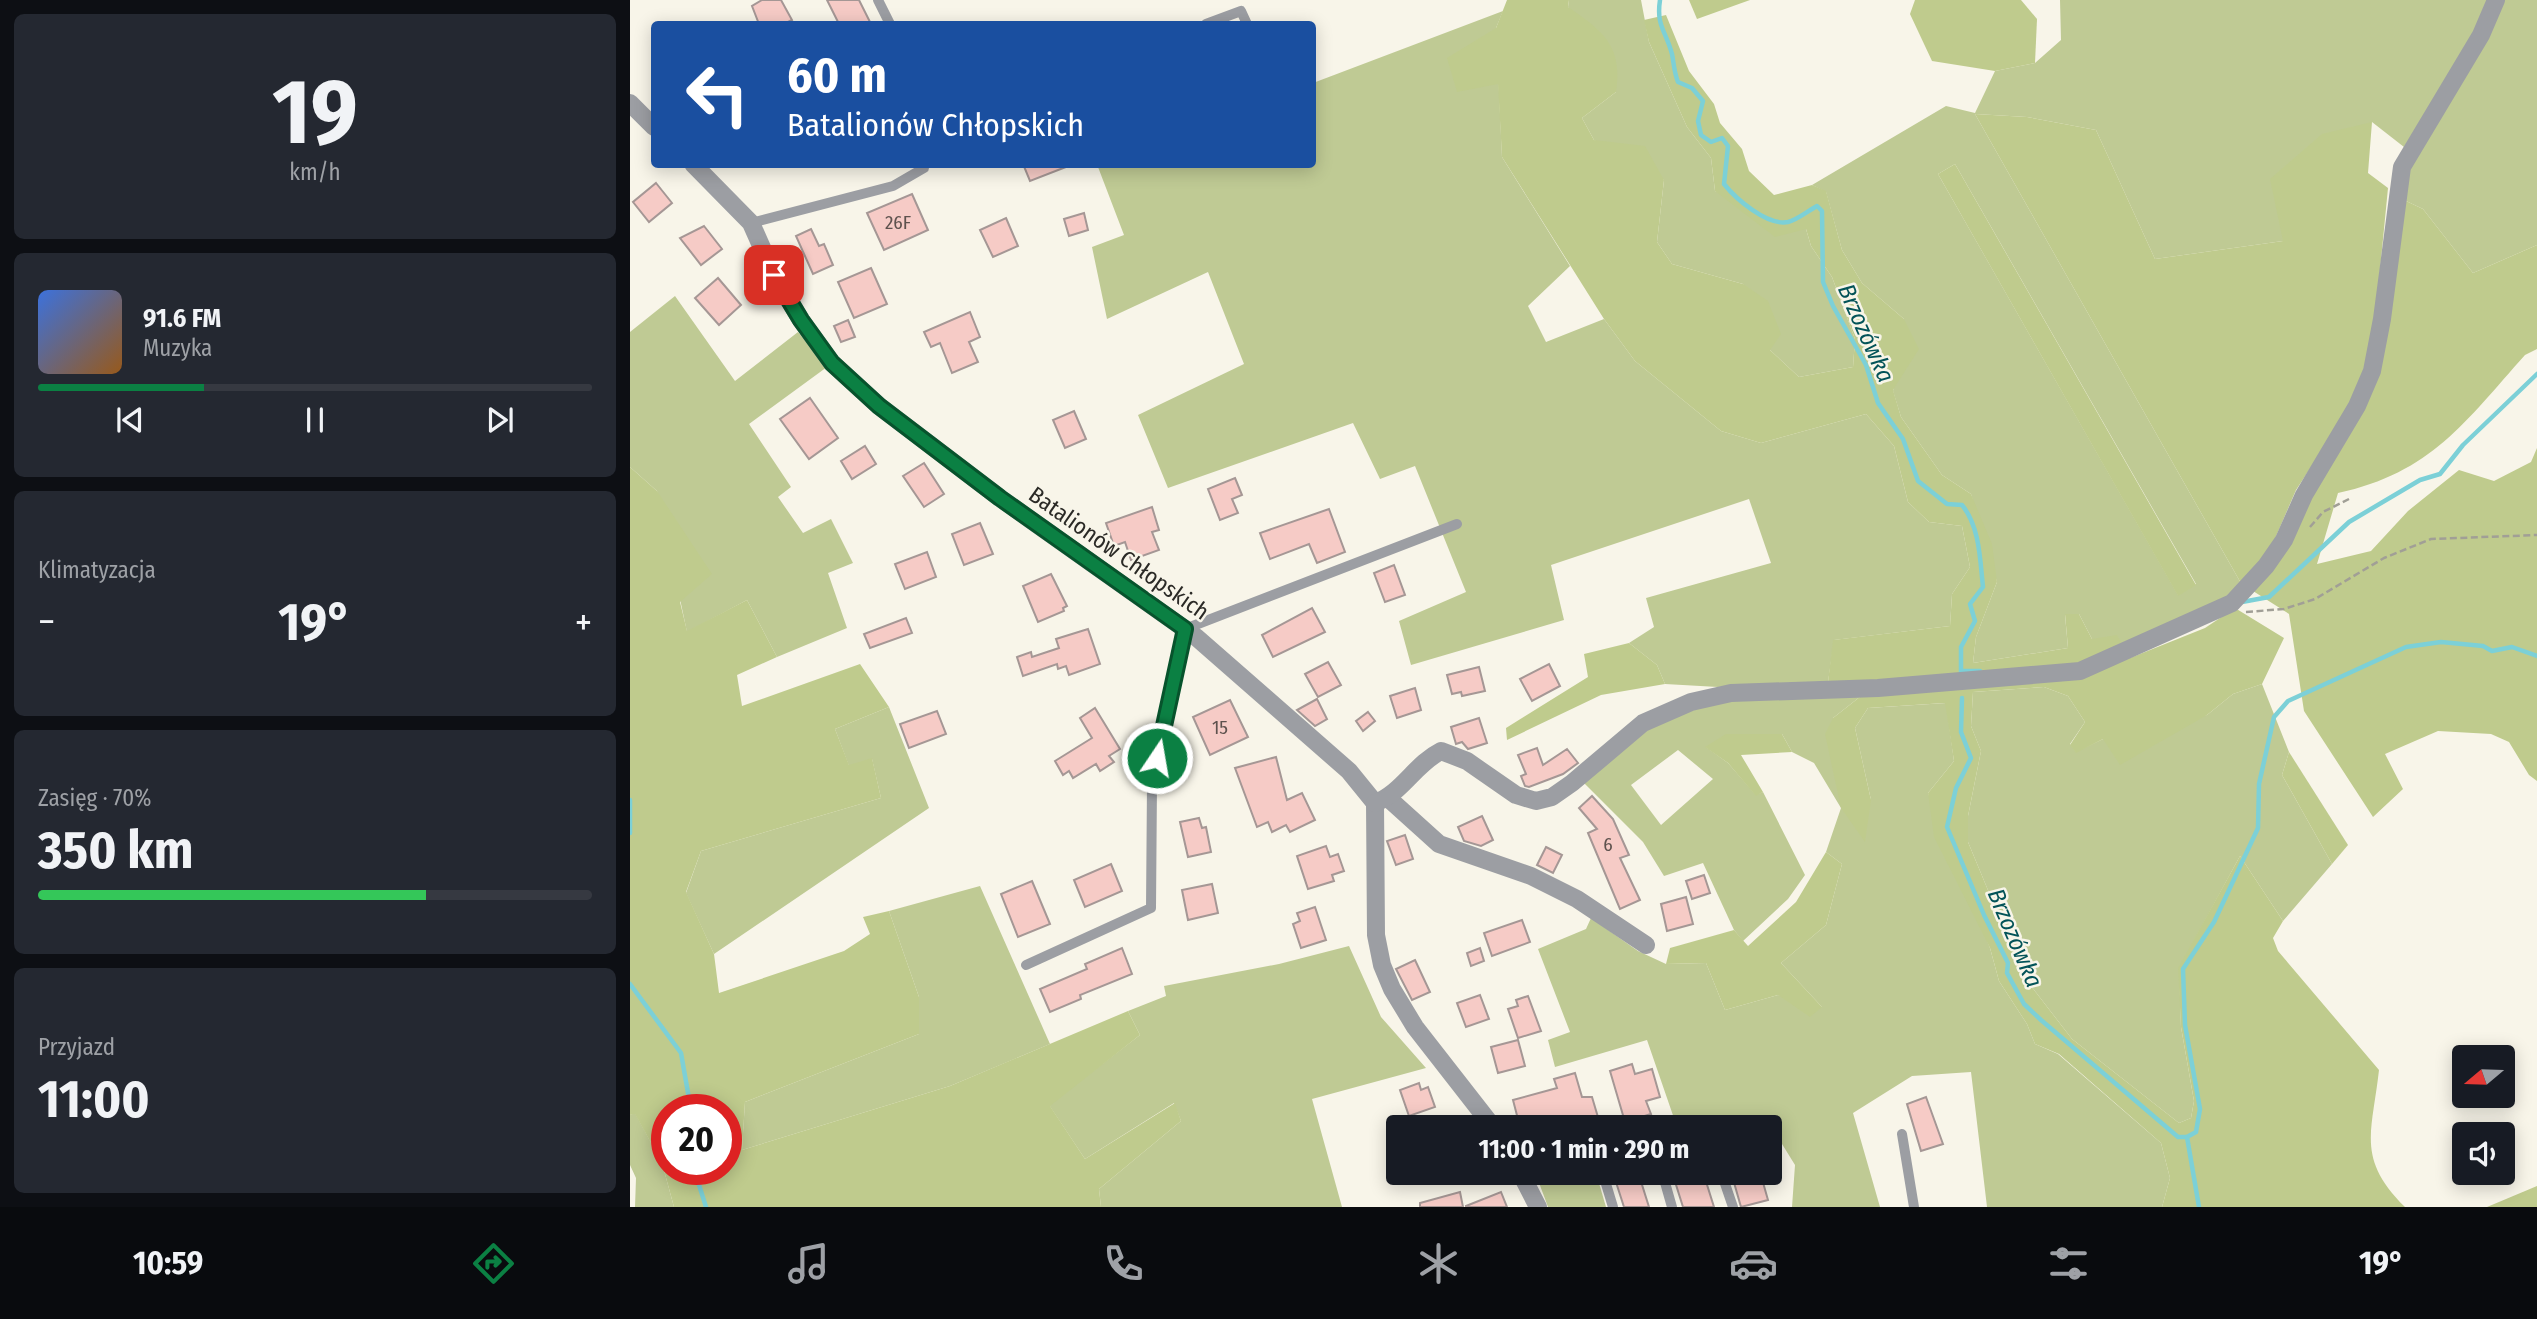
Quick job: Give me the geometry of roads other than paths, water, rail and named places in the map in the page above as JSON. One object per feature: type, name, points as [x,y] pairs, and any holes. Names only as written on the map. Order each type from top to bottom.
[{"type":"street","points":[[1484,1115],[1415,1027],[1392,989],[1382,965],[1376,935],[1381,801],[1427,758],[1441,751],[1467,761],[1516,795],[1536,800],[1552,797],[1572,783],[1643,723],[1691,702],[1731,693],[1878,688],[2080,671],[2232,604],[2278,549],[2304,495],[2357,406],[2372,371],[2382,319],[2402,167],[2481,35],[2496,0]]},
{"type":"street","points":[[630,103],[651,124]]},
{"type":"street","name":"Batalionów Chłopskich","points":[[696,168],[751,223],[774,275],[801,320],[832,363],[879,406],[1000,498],[1185,629],[1381,801],[1439,844],[1531,876],[1577,899],[1646,946]]},
{"type":"street","points":[[1527,1185],[1538,1207]]},
{"type":"lane","points":[[878,0],[888,21]]},
{"type":"lane","points":[[1214,21],[1241,11],[1246,21]]},
{"type":"lane","points":[[751,223],[893,186],[922,168]]},
{"type":"lane","points":[[1026,965],[1151,908],[1152,784],[1185,629],[1457,524]]},
{"type":"lane","points":[[1902,1134],[1914,1207]]},
{"type":"lane","points":[[1606,1185],[1613,1207]]},
{"type":"lane","points":[[1666,1185],[1672,1207]]},
{"type":"lane","points":[[1725,1185],[1732,1207]]},
{"type":"waterway","name":"Brzozówka","points":[[1660,0],[1660,22],[1672,54],[1678,82],[1692,88],[1703,101],[1698,121],[1701,135],[1711,142],[1722,138],[1728,146],[1724,184],[1744,204],[1771,220],[1788,222],[1817,206],[1822,211],[1823,282],[1833,306],[1866,365],[1878,403],[1903,439],[1918,481],[1947,504],[1962,505],[1968,514],[1978,544],[1983,587],[1970,604],[1975,621],[1961,647],[1961,675]]},
{"type":"waterway","points":[[2242,602],[2269,597],[2349,522],[2420,480],[2440,474],[2463,445],[2537,374]]},
{"type":"waterway","points":[[2187,1137],[2196,1132],[2200,1109],[2185,1025],[2183,969],[2214,922],[2258,828],[2259,784],[2274,717],[2288,701],[2406,647],[2441,642],[2483,646],[2492,651],[2512,647],[2537,656]]},
{"type":"waterway","points":[[1962,671],[1980,671]]},
{"type":"waterway","name":"Brzozówka","points":[[1962,698],[1961,732],[1971,758],[1956,788],[1947,827],[1984,915],[2008,963],[2007,973],[2024,1004],[2041,1020],[2178,1137],[2187,1137],[2199,1207]]},
{"type":"waterway","points":[[630,800],[630,833]]},
{"type":"waterway","points":[[630,984],[681,1053],[688,1094]]},
{"type":"waterway","points":[[699,1185],[706,1207]]}]
